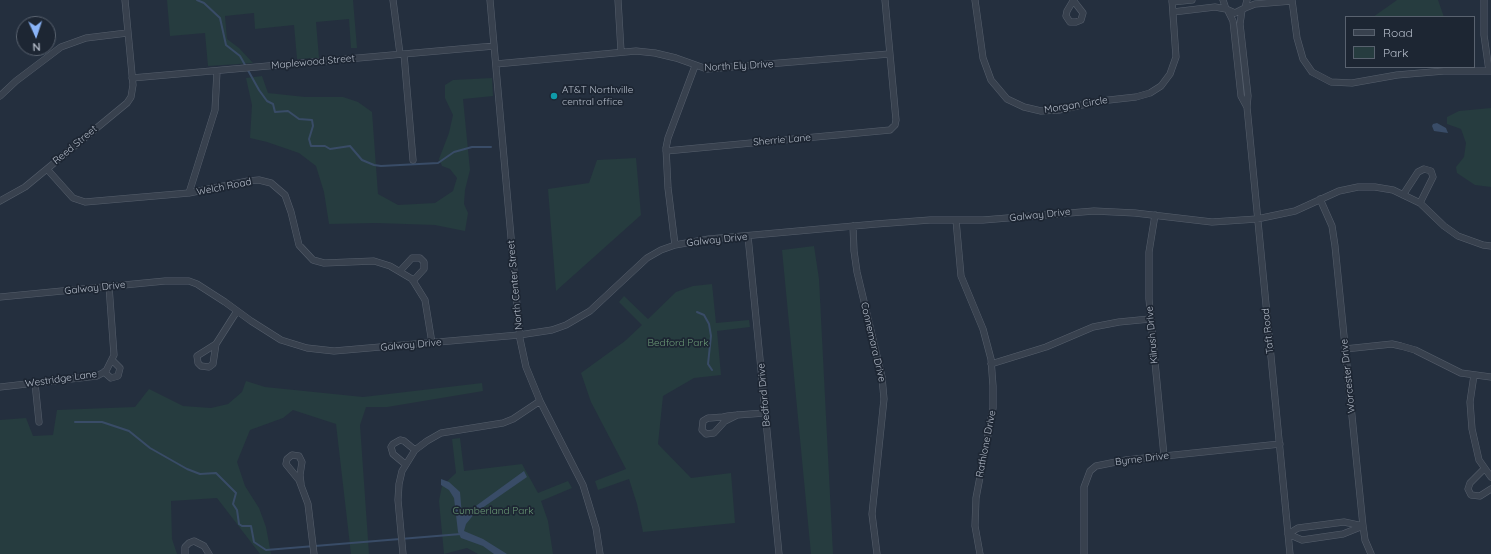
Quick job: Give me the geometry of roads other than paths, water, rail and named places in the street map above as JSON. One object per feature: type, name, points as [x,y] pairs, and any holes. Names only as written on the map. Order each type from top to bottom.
[{"type":"street","name":"Reed Street","points":[[0,201],[25,187],[126,103],[133,91],[125,0]]},
{"type":"street","points":[[393,0],[402,54],[413,160]]},
{"type":"street","name":"North Center Street","points":[[490,0],[519,335],[526,367],[540,401],[583,485],[596,528],[600,554]]},
{"type":"street","points":[[618,0],[622,51]]},
{"type":"street","points":[[885,0],[889,54]]},
{"type":"street","name":"Morgan Circle","points":[[976,0],[983,58],[991,80],[1007,99],[1024,107],[1041,111],[1059,110],[1100,101],[1136,97],[1150,93],[1157,89],[1168,77],[1176,58],[1172,1]]},
{"type":"street","points":[[1172,1],[1192,0]]},
{"type":"street","name":"Taft Road","points":[[1223,0],[1233,21],[1241,96],[1246,108]]},
{"type":"street","name":"Taft Road","points":[[1247,0],[1240,24],[1248,96],[1246,108],[1290,554]]},
{"type":"street","points":[[1173,12],[1216,7],[1235,13],[1255,4],[1292,0],[1298,45],[1303,59],[1312,72],[1331,82],[1352,83],[1398,75],[1437,72],[1490,71],[1484,29],[1484,0]]},
{"type":"street","points":[[0,96],[16,81],[61,47],[86,38],[127,33]]},
{"type":"street","name":"Maplewood Street","points":[[132,78],[494,46]]},
{"type":"street","name":"North Ely Drive","points":[[496,64],[622,51],[655,53],[676,58],[707,70],[889,54]]},
{"type":"street","name":"Sherrie Lane","points":[[666,151],[890,130],[895,125],[889,54]]},
{"type":"street","points":[[675,245],[666,151],[668,138],[695,66]]},
{"type":"street","points":[[188,193],[215,110],[218,71]]},
{"type":"street","name":"Welch Road","points":[[47,169],[73,198],[85,202],[188,193],[248,181],[259,180],[271,183],[285,195],[299,245],[313,260],[324,263],[374,261],[400,271],[413,281],[425,300],[432,343]]},
{"type":"street","points":[[1403,195],[1418,172],[1424,169],[1431,171],[1433,177],[1420,203]]},
{"type":"street","name":"Galway Drive","points":[[0,297],[165,281],[189,281],[197,284],[281,340],[296,346],[334,351],[519,335],[552,330],[578,318],[606,297],[647,258],[661,250],[675,245],[697,241],[853,226],[956,220],[983,220],[1094,211],[1155,215],[1212,222],[1258,219],[1295,211],[1339,191],[1358,187],[1393,190],[1420,203],[1444,226],[1458,236],[1483,245],[1491,246]]},
{"type":"street","name":"Worcester Drive","points":[[1320,199],[1332,226],[1363,526],[1365,540],[1371,554]]},
{"type":"street","name":"Kilrush Drive","points":[[1155,215],[1148,257],[1150,319],[1164,456]]},
{"type":"street","name":"Rathlone Drive","points":[[956,220],[961,276],[983,330],[991,364],[994,408],[976,498],[975,526],[980,554]]},
{"type":"street","name":"Connemara Drive","points":[[853,226],[857,272],[882,377],[884,399],[872,514],[877,554]]},
{"type":"street","name":"Bedford Drive","points":[[748,236],[780,554]]},
{"type":"street","points":[[400,271],[412,258],[420,258],[424,262],[424,269],[413,281]]},
{"type":"street","points":[[104,372],[111,378],[118,376],[120,368],[113,361],[114,347],[109,286]]},
{"type":"street","points":[[216,344],[238,311]]},
{"type":"street","points":[[991,364],[1046,347],[1093,327],[1119,322],[1150,319]]},
{"type":"street","points":[[1345,349],[1392,344],[1415,350],[1461,372],[1491,377]]},
{"type":"street","name":"Westridge Lane","points":[[0,387],[97,376],[104,372],[113,361]]},
{"type":"street","points":[[1474,375],[1470,402],[1472,429],[1475,447],[1484,469],[1491,478]]},
{"type":"street","points":[[35,383],[39,422]]},
{"type":"street","points":[[403,554],[398,492],[400,477],[415,450],[426,441],[442,433],[503,423],[513,419],[540,401]]},
{"type":"street","points":[[737,416],[724,421],[714,434],[706,434],[702,430],[703,421],[708,418],[765,413]]},
{"type":"street","points":[[406,464],[391,451],[393,444],[400,440],[404,441],[415,450]]},
{"type":"street","name":"Byrne Drive","points":[[1084,554],[1083,496],[1086,478],[1090,470],[1096,466],[1108,463],[1164,456],[1280,444]]},
{"type":"street","points":[[1484,469],[1470,483],[1468,489],[1471,495],[1480,496],[1491,489]]},
{"type":"street","points":[[301,484],[311,516],[314,554]]},
{"type":"street","points":[[1288,534],[1298,528],[1344,522],[1363,526]]},
{"type":"street","points":[[1288,534],[1302,540],[1343,534],[1363,526]]},
{"type":"street","points":[[184,554],[185,547],[194,541],[204,546],[209,554]]},
{"type":"water","points":[[1437,123],[1446,128],[1448,133],[1434,131],[1432,126],[1433,124]]},
{"type":"water","points":[[524,471],[527,477],[475,513],[466,524],[464,531],[483,539],[507,554],[494,554],[483,546],[461,538],[458,532],[454,498],[449,490],[441,485],[441,479],[449,482],[460,492],[462,516]]},
{"type":"waterway","points":[[197,0],[204,3],[220,18],[226,45],[240,56],[259,90],[267,101],[273,104],[275,112],[288,111],[299,119],[312,120],[313,126],[309,139],[311,146],[325,146],[330,149],[350,146],[362,160],[381,166],[438,163],[454,152],[472,147],[491,147]]},
{"type":"waterway","points":[[697,312],[704,315],[709,324],[711,336],[708,364],[712,370]]},
{"type":"waterway","points":[[75,422],[102,422],[129,431],[150,448],[187,469],[200,474],[216,473],[236,493],[233,504],[237,510],[239,524],[242,526],[251,526],[254,542],[266,550],[461,534]]},
{"type":"place","name":"AT&T Northville central office","points":[[554,96]]},
{"type":"park label","name":"Bedford Park","points":[[678,343]]},
{"type":"park label","name":"Cumberland Park","points":[[493,511]]}]
